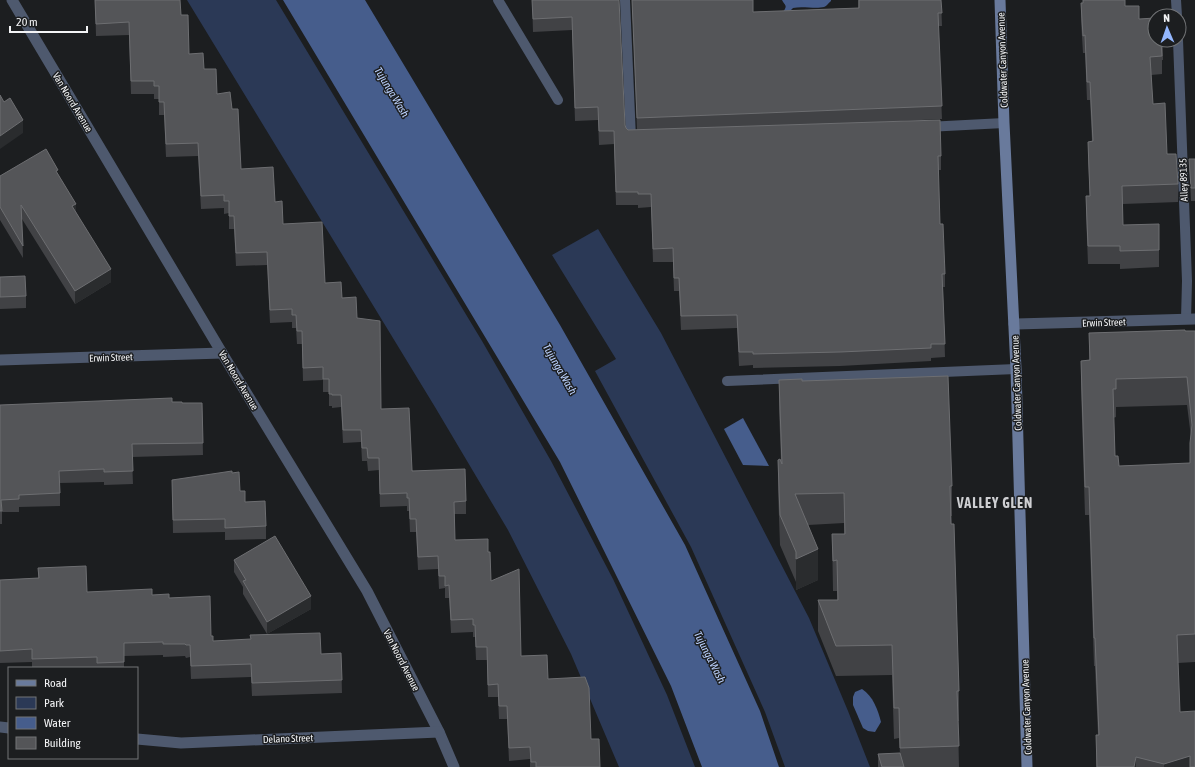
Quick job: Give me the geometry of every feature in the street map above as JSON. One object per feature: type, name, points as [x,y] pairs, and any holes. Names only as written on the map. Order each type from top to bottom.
[{"type":"main road","name":"Coldwater Canyon Avenue","points":[[1000,0],[1004,123],[1016,369],[1027,767]]},
{"type":"street","name":"Van Noord Avenue","points":[[12,0],[222,353],[367,591],[439,732],[454,767]]},
{"type":"street","name":"Erwin Street","points":[[1014,324],[1191,319]]},
{"type":"street","name":"Erwin Street","points":[[0,360],[222,353]]},
{"type":"street","name":"Delano Street","points":[[138,739],[181,743],[439,732]]},
{"type":"lane","points":[[498,0],[558,100]]},
{"type":"lane","points":[[625,0],[631,138],[646,137]]},
{"type":"lane","name":"Alley 89135","points":[[1178,48],[1186,281],[1191,319]]},
{"type":"lane","points":[[921,127],[1004,123]]},
{"type":"lane","points":[[727,381],[1016,369]]},
{"type":"green space","points":[[187,0],[276,0],[482,341],[551,461],[613,579],[667,695],[695,767],[619,767],[571,654],[508,530],[435,407]]},
{"type":"green space","points":[[598,229],[661,333],[809,618],[870,767],[785,767],[765,712],[691,547],[595,371],[616,359],[552,255]]},
{"type":"water","name":"Tujunga Wash","points":[[283,0],[365,0],[560,325],[685,545],[760,711],[779,767],[702,767],[671,686],[560,462]]},
{"type":"water","points":[[782,0],[831,1],[824,7],[797,7],[790,11],[783,12],[786,7]]},
{"type":"water","points":[[743,418],[769,466],[743,465],[724,429]]},
{"type":"water","points":[[862,689],[872,699],[880,717],[881,722],[875,732],[868,731],[863,728],[853,705],[853,697],[855,692]]},
{"type":"building","points":[[95,0],[180,0],[181,15],[188,15],[189,54],[203,53],[204,69],[216,69],[217,94],[230,92],[232,109],[238,109],[241,169],[273,167],[275,202],[282,201],[283,224],[322,222],[325,283],[341,282],[342,298],[356,297],[357,318],[380,321],[381,409],[409,408],[412,471],[465,469],[466,501],[454,502],[455,540],[488,539],[491,581],[519,569],[521,656],[547,655],[548,679],[585,677],[589,688],[591,739],[599,739],[600,767],[536,767],[536,762],[531,762],[530,747],[509,748],[507,706],[499,706],[498,684],[488,685],[487,647],[476,647],[475,625],[473,625],[473,619],[451,620],[449,585],[445,586],[445,576],[439,576],[438,556],[418,557],[416,519],[410,519],[409,498],[407,498],[407,493],[380,494],[379,458],[368,458],[367,448],[362,448],[361,430],[343,430],[341,395],[329,394],[329,379],[323,379],[323,367],[303,368],[302,331],[297,331],[296,315],[292,315],[292,309],[270,310],[267,252],[236,253],[234,216],[229,216],[229,201],[224,201],[224,195],[201,196],[198,143],[166,144],[164,102],[159,102],[159,86],[154,86],[154,81],[131,81],[129,22],[96,24]]},
{"type":"building","points":[[532,0],[619,0],[625,125],[628,130],[940,120],[941,156],[938,156],[940,224],[943,224],[945,274],[942,274],[945,344],[931,344],[931,348],[753,354],[753,352],[739,352],[737,315],[681,316],[679,278],[674,278],[673,248],[653,249],[651,194],[638,194],[638,192],[616,192],[614,131],[599,131],[598,107],[575,108],[572,17],[533,19]]},
{"type":"building","points":[[632,0],[753,0],[753,12],[859,8],[859,0],[941,0],[942,13],[938,13],[942,106],[637,118]]},
{"type":"building","points":[[1083,0],[1125,0],[1125,6],[1139,6],[1139,19],[1147,18],[1147,48],[1161,48],[1162,56],[1150,57],[1153,104],[1165,103],[1167,154],[1176,154],[1178,184],[1122,186],[1123,225],[1159,224],[1159,250],[1120,251],[1120,246],[1088,246],[1086,196],[1090,196],[1088,142],[1093,141],[1090,82],[1087,82],[1085,35],[1083,36],[1081,3],[1083,3]]},
{"type":"building","points":[[0,95],[4,102],[10,98],[23,120],[0,136]]},
{"type":"building","points":[[46,149],[58,170],[56,171],[76,204],[72,206],[111,269],[75,291],[21,205],[23,246],[0,207],[0,176]]},
{"type":"building","points":[[1189,159],[1195,159],[1195,188],[1191,188]]},
{"type":"building","points":[[25,276],[26,296],[0,297],[0,277]]},
{"type":"building","points":[[1195,331],[1195,634],[1177,635],[1180,712],[1195,711],[1195,767],[1190,767],[1190,756],[1164,764],[1136,757],[1134,767],[1097,767],[1096,735],[1099,735],[1089,487],[1085,487],[1081,361],[1090,360],[1089,333]],"holes":[[[1187,377],[1192,425],[1190,463],[1119,466],[1118,456],[1115,456],[1113,389],[1116,389],[1116,379]]]},
{"type":"building","points":[[948,376],[952,486],[950,486],[951,524],[954,524],[959,691],[957,691],[959,746],[900,748],[899,708],[894,708],[892,645],[836,646],[818,600],[838,600],[837,560],[833,561],[832,534],[845,534],[844,493],[795,494],[818,549],[796,559],[796,552],[780,515],[778,460],[780,459],[782,464],[779,380],[802,379],[802,381]]},
{"type":"building","points":[[172,398],[172,402],[202,403],[203,443],[132,444],[133,471],[104,472],[104,469],[59,471],[60,493],[19,495],[19,499],[1,500],[2,511],[0,511],[0,405]]},
{"type":"building","points":[[232,471],[232,473],[239,472],[240,491],[245,491],[245,502],[265,501],[266,526],[225,528],[225,519],[173,520],[172,480]]},
{"type":"building","points":[[275,536],[311,596],[267,622],[243,581],[246,580],[234,560]]},
{"type":"building","points":[[86,566],[87,592],[152,589],[152,595],[169,594],[169,598],[210,596],[211,636],[213,636],[213,641],[251,639],[250,635],[320,633],[321,654],[341,653],[342,680],[252,683],[251,664],[191,666],[190,645],[163,644],[163,642],[124,643],[124,662],[97,663],[97,657],[32,659],[32,649],[0,651],[0,580],[39,578],[38,568]]},
{"type":"building","points":[[900,753],[904,767],[882,767],[878,754]]},
{"type":"district","name":"VALLEY GLEN","points":[[995,503]]}]
